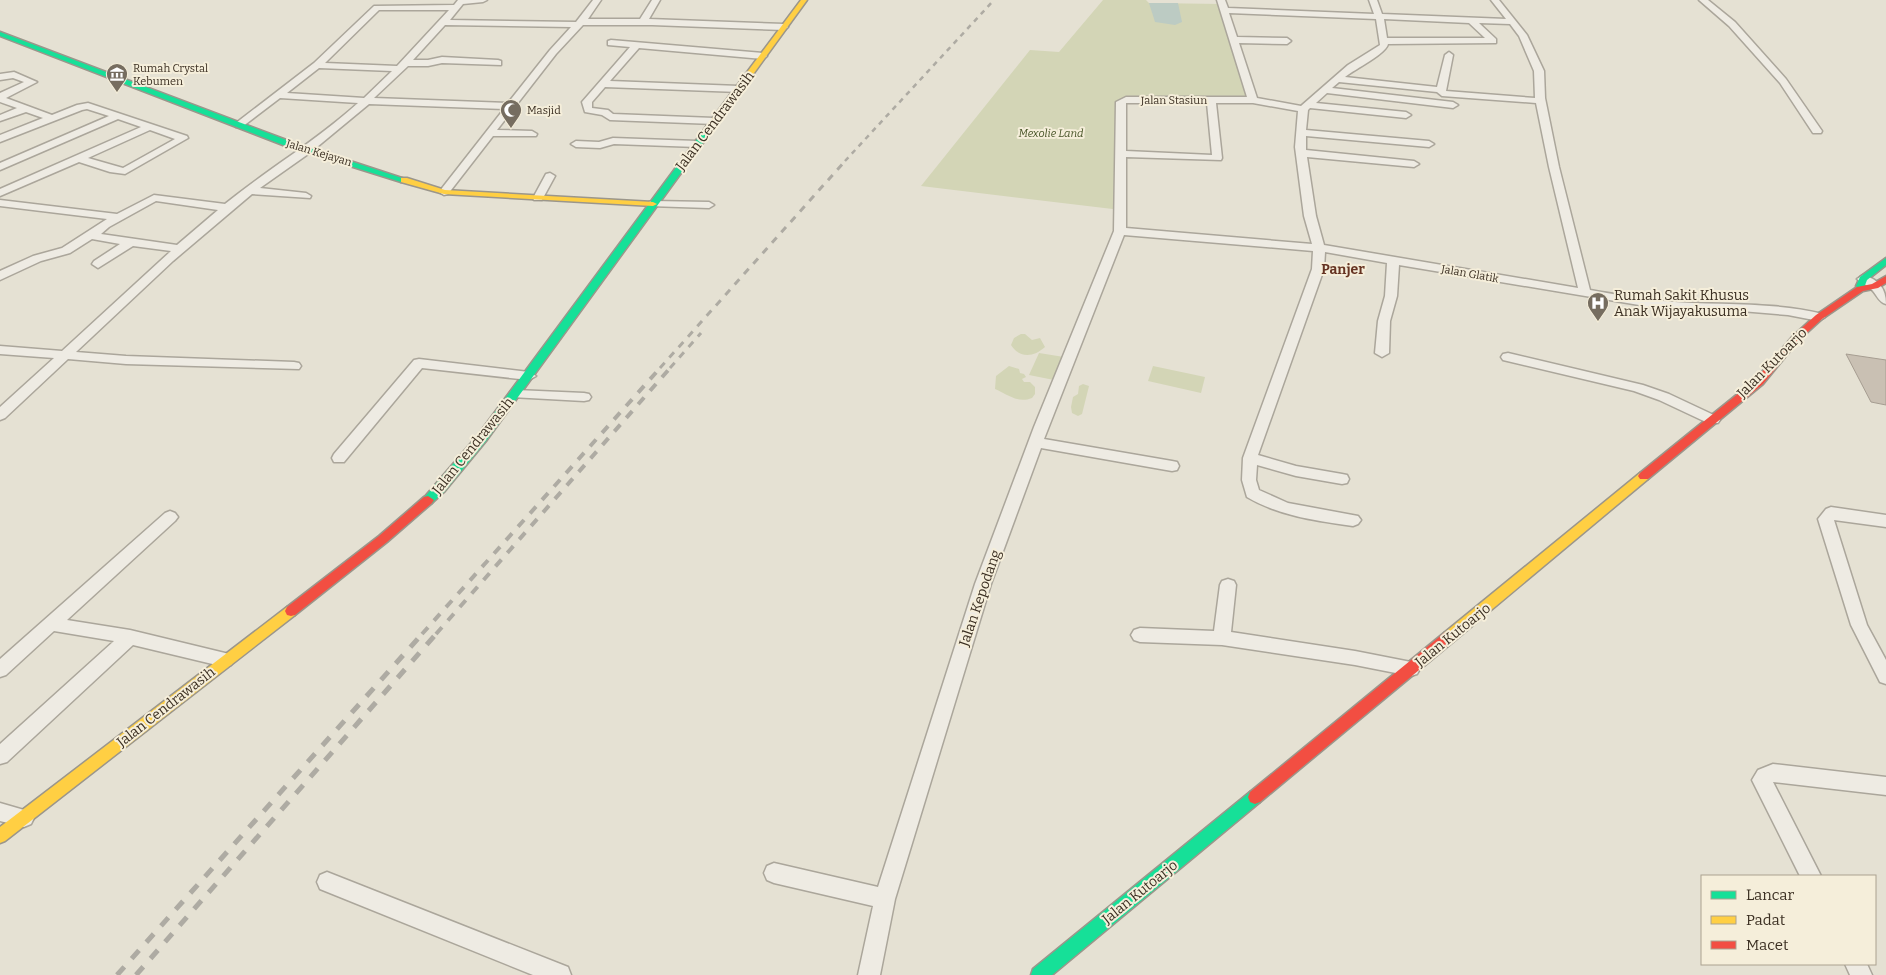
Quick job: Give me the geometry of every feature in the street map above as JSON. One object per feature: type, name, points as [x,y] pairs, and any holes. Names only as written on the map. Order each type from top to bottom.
[{"type":"main road","name":"Jalan Cendrawasih","points":[[0,836],[382,539],[440,489],[516,394],[653,204],[804,0]]},
{"type":"main road","name":"Jalan Kejayan","points":[[1,35],[308,150],[444,192],[653,204]]},
{"type":"main road","name":"Jalan Kutoarjo","points":[[1039,975],[1713,420],[1758,382],[1796,338],[1819,317],[1862,284],[1886,261]]},
{"type":"main road","points":[[1875,286],[1886,280]]},
{"type":"street","points":[[239,125],[317,65],[377,8],[483,0]]},
{"type":"street","points":[[444,192],[553,52],[593,8],[597,0]]},
{"type":"street","points":[[643,22],[656,0]]},
{"type":"street","points":[[1221,0],[1253,100],[1305,107],[1406,116]]},
{"type":"street","points":[[1354,520],[1316,514],[1262,500],[1252,493],[1249,480],[1250,458],[1318,269],[1319,248],[1310,216],[1301,153],[1301,133],[1305,107],[1351,67],[1376,53],[1384,46],[1379,16],[1372,0]]},
{"type":"street","points":[[1495,0],[1523,35],[1539,71],[1541,101],[1554,167],[1585,293]]},
{"type":"street","points":[[1703,0],[1732,24],[1783,81],[1817,131]]},
{"type":"street","points":[[0,414],[179,249],[249,190],[308,150],[365,102],[444,22],[460,3]]},
{"type":"street","points":[[1225,14],[1379,16],[1512,22]]},
{"type":"street","points":[[1225,14],[1292,20]]},
{"type":"street","points":[[1384,41],[1493,41],[1472,21]]},
{"type":"street","points":[[444,22],[579,24],[643,22],[784,26]]},
{"type":"street","points":[[1233,40],[1287,41]]},
{"type":"street","points":[[611,43],[763,56]]},
{"type":"street","points":[[637,45],[587,102],[588,110],[605,112],[610,117],[714,121]]},
{"type":"street","points":[[1441,90],[1449,55]]},
{"type":"street","points":[[317,65],[401,66],[442,60],[498,63]]},
{"type":"street","points":[[0,76],[14,75],[32,82],[0,98]]},
{"type":"street","points":[[1337,79],[1441,90],[1444,93],[1541,101]]},
{"type":"street","points":[[604,84],[738,88]]},
{"type":"street","points":[[1324,90],[1453,105]]},
{"type":"street","points":[[278,95],[365,102],[511,106]]},
{"type":"street","points":[[0,98],[24,109],[52,118]]},
{"type":"street","name":"Jalan Stasiun","points":[[1120,231],[1121,102],[1126,100],[1253,100]]},
{"type":"street","points":[[1121,154],[1218,162],[1210,100]]},
{"type":"street","points":[[0,140],[84,106],[181,137],[182,140],[125,171],[114,170],[78,158]]},
{"type":"street","points":[[0,118],[24,109]]},
{"type":"street","points":[[0,167],[118,116]]},
{"type":"street","points":[[0,193],[149,127]]},
{"type":"street","points":[[1301,133],[1429,144]]},
{"type":"street","points":[[490,134],[532,134]]},
{"type":"street","points":[[576,144],[600,145],[613,141],[697,144]]},
{"type":"street","points":[[1301,153],[1414,164]]},
{"type":"street","points":[[538,198],[550,176]]},
{"type":"street","points":[[249,190],[306,196]]},
{"type":"street","points":[[0,276],[37,258],[63,253],[92,236],[118,217],[154,198],[227,208]]},
{"type":"street","points":[[0,203],[118,217]]},
{"type":"street","points":[[653,204],[709,205]]},
{"type":"street","name":"Jalan Glatik","points":[[1120,231],[1319,248],[1585,293],[1663,304],[1741,307],[1788,311],[1819,317]]},
{"type":"street","name":"Jalan Kepodang","points":[[869,975],[885,899],[983,584],[1036,442],[1120,231]]},
{"type":"street","points":[[92,236],[179,249]]},
{"type":"street","points":[[98,264],[130,242]]},
{"type":"street","points":[[1382,353],[1384,321],[1391,296],[1393,261]]},
{"type":"street","points":[[1862,284],[1875,286],[1886,300]]},
{"type":"street","points":[[0,350],[65,356],[294,366]]},
{"type":"street","points":[[1508,357],[1638,388],[1713,420]]},
{"type":"street","points":[[339,458],[419,363],[529,376]]},
{"type":"street","points":[[516,394],[584,397]]},
{"type":"street","points":[[1036,442],[1172,466]]},
{"type":"street","points":[[1250,458],[1296,471],[1342,479]]},
{"type":"street","points":[[1885,672],[1859,625],[1826,519],[1831,513],[1886,521]]},
{"type":"street","points":[[0,670],[170,517]]},
{"type":"street","points":[[1222,638],[1228,585]]},
{"type":"street","points":[[51,624],[130,637],[225,660]]},
{"type":"street","points":[[1140,635],[1222,638],[1355,658],[1411,669]]},
{"type":"street","points":[[0,756],[130,637]]},
{"type":"street","points":[[1810,875],[1762,780],[1773,773],[1886,786]]},
{"type":"street","points":[[0,812],[24,818]]},
{"type":"street","points":[[774,873],[885,899]]},
{"type":"street","points":[[327,882],[560,975]]},
{"type":"green space","name":"Mexolie Land","points":[[1103,0],[1222,4],[1253,100],[1119,100],[1121,210],[921,186],[1030,50],[1059,52]]},
{"type":"green space","points":[[1025,334],[1032,340],[1040,338],[1045,347],[1032,354],[1019,353],[1011,345],[1014,338]]},
{"type":"green space","points":[[1039,353],[1064,357],[1054,380],[1029,375]]},
{"type":"green space","points":[[1009,366],[1019,369],[1020,373],[1026,377],[1022,379],[1024,382],[1030,382],[1035,387],[1035,394],[1032,398],[1027,400],[1017,399],[995,389],[996,376]]},
{"type":"green space","points":[[1153,366],[1205,377],[1201,393],[1148,381]]},
{"type":"green space","points":[[1083,384],[1089,386],[1082,414],[1078,416],[1072,413],[1071,407],[1073,397],[1078,394],[1079,386]]},
{"type":"shaded area","points":[[1149,3],[1178,3],[1182,22],[1175,25],[1155,22]]},
{"type":"building","points":[[1846,354],[1886,360],[1886,405],[1871,402]]},
{"type":"railway","points":[[845,161],[994,0]]},
{"type":"railway","points":[[660,368],[846,160]]},
{"type":"railway","points":[[670,368],[701,333]]},
{"type":"railway","points":[[422,634],[661,367]]},
{"type":"railway","points":[[436,634],[671,367]]},
{"type":"railway","points":[[117,975],[423,633]]},
{"type":"railway","points":[[136,975],[437,633]]},
{"type":"traffic: fast","points":[[0,34],[286,143],[404,180]]},
{"type":"traffic: fast","points":[[428,500],[440,489],[482,438],[709,129]]},
{"type":"traffic: fast","points":[[1861,286],[1863,279],[1886,261]]},
{"type":"traffic: fast","points":[[1039,975],[1255,797]]},
{"type":"traffic: slow","points":[[709,129],[804,0]]},
{"type":"traffic: slow","points":[[404,180],[444,192],[653,204]]},
{"type":"traffic: slow","points":[[1449,637],[1644,476]]},
{"type":"traffic: slow","points":[[0,836],[291,611]]},
{"type":"traffic: jam","points":[[1644,476],[1759,382],[1796,338],[1819,317],[1860,289],[1875,286],[1886,279]]},
{"type":"traffic: jam","points":[[291,611],[383,539],[428,500]]},
{"type":"traffic: jam","points":[[1255,797],[1449,637]]},
{"type":"place","name":"Rumah Crystal Kebumen","points":[[117,93]]},
{"type":"place","name":"Masjid","points":[[511,129]]},
{"type":"place","name":"Rumah Sakit Khusus Anak Wijayakusuma","points":[[1598,322]]},
{"type":"district","name":"Panjer","points":[[1343,269]]}]
